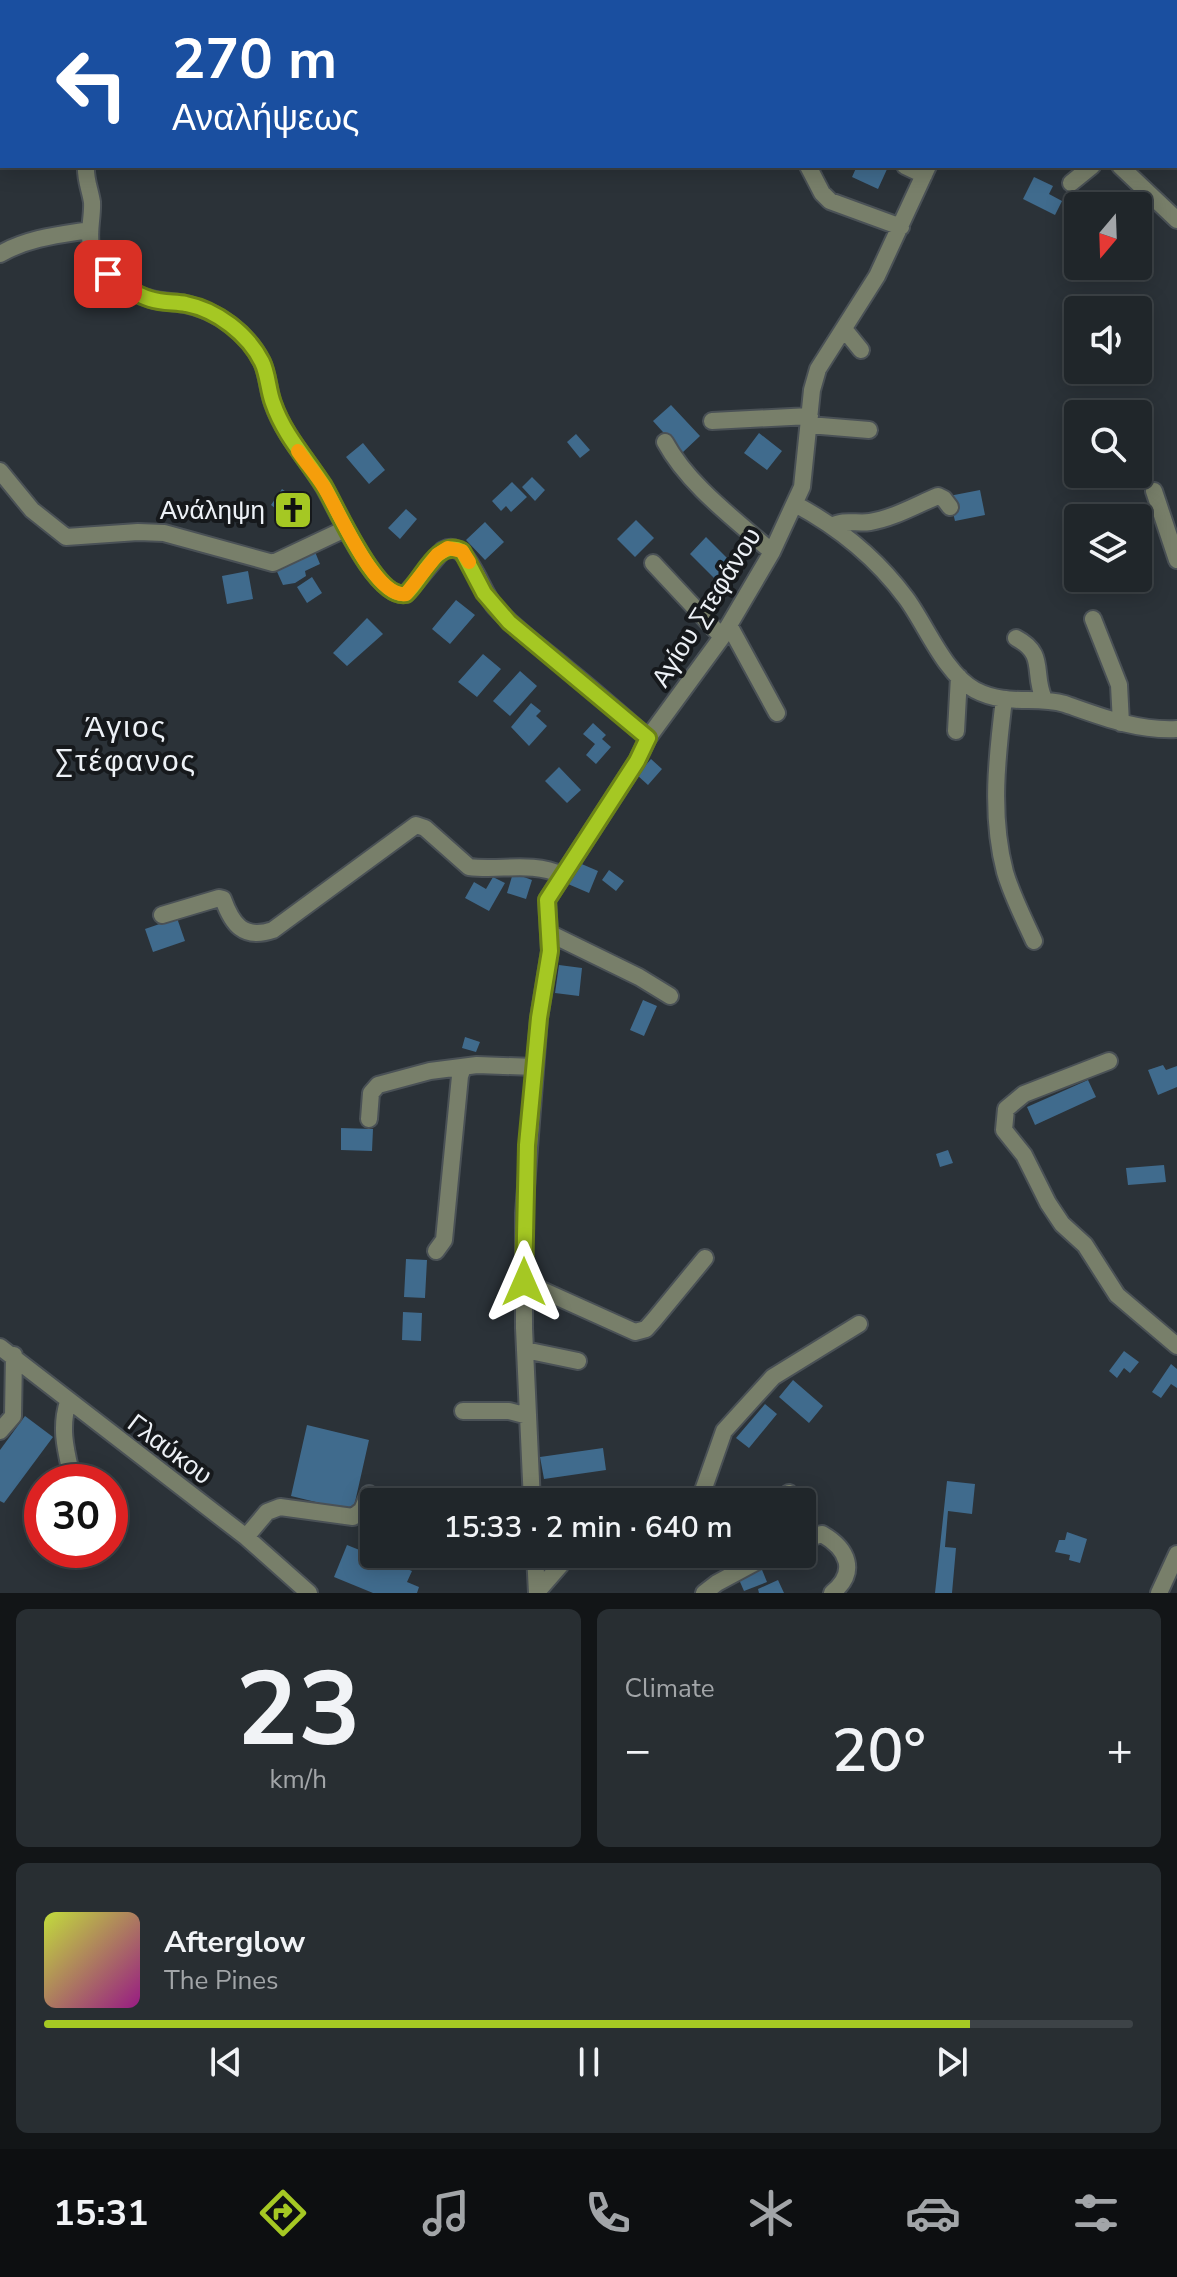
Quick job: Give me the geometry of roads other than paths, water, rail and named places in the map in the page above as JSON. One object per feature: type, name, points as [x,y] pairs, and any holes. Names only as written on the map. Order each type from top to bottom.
[{"type":"street","points":[[86,168],[86,183],[92,199],[92,252],[108,274],[119,282],[152,300],[190,305],[213,313],[251,346],[264,366],[273,403],[285,429],[324,487],[345,529],[371,569],[390,590],[400,595],[411,590],[443,550],[452,547],[462,551],[484,593],[509,622],[648,738]]},
{"type":"street","points":[[809,168],[822,193],[830,201],[901,227]]},
{"type":"street","points":[[1071,183],[1090,168]]},
{"type":"street","points":[[1122,168],[1177,220]]},
{"type":"street","name":"Αγίου Στεφάνου","points":[[531,1488],[525,1350],[526,1171],[551,934],[547,900],[637,761],[648,738],[726,631],[772,552],[804,479],[812,390],[818,369],[877,276],[926,170]]},
{"type":"street","points":[[0,254],[19,244],[41,238],[90,230]]},
{"type":"street","points":[[844,329],[861,350]]},
{"type":"street","points":[[712,421],[810,420],[869,430]]},
{"type":"street","points":[[665,442],[689,477],[772,552]]},
{"type":"street","points":[[0,471],[32,510],[66,537],[164,533],[273,563],[345,529]]},
{"type":"street","points":[[1154,491],[1177,560]]},
{"type":"street","points":[[832,526],[836,523],[868,523],[938,496],[950,507]]},
{"type":"street","points":[[795,504],[856,545],[895,584],[959,677],[976,691],[1020,702],[1044,699],[1152,730],[1177,729]]},
{"type":"street","points":[[653,563],[726,631],[777,713]]},
{"type":"street","points":[[1093,619],[1119,685],[1121,723]]},
{"type":"street","points":[[1016,638],[1027,643],[1038,660],[1037,684],[1044,699]]},
{"type":"street","points":[[956,731],[959,677]]},
{"type":"street","points":[[1004,699],[996,765],[1001,854],[1008,882],[1034,941]]},
{"type":"street","points":[[162,915],[219,898],[223,899],[231,919],[241,929],[262,933],[273,930],[416,825],[425,828],[469,867],[510,866],[548,870],[562,875]]},
{"type":"street","points":[[551,934],[639,977],[670,996]]},
{"type":"street","points":[[1109,1061],[1024,1094],[1006,1109],[1004,1130],[1024,1155],[1062,1224],[1087,1248],[1114,1291],[1177,1346]]},
{"type":"street","points":[[369,1119],[371,1093],[378,1085],[430,1071],[477,1065],[535,1067]]},
{"type":"street","points":[[436,1251],[444,1240],[463,1068]]},
{"type":"street","points":[[524,1282],[635,1332],[646,1329],[705,1258]]},
{"type":"street","points":[[704,1488],[724,1431],[773,1377],[859,1324]]},
{"type":"street","points":[[525,1350],[578,1361]]},
{"type":"street","points":[[0,1431],[13,1416],[7,1351]]},
{"type":"street","name":"Γλαύκου","points":[[7,1351],[68,1402],[246,1537],[309,1593]]},
{"type":"street","points":[[68,1402],[62,1420],[69,1464]]},
{"type":"street","points":[[463,1411],[509,1411],[528,1416]]},
{"type":"street","points":[[246,1537],[267,1512],[280,1507],[353,1517],[360,1512]]},
{"type":"street","points":[[816,1536],[822,1534],[839,1543],[848,1563],[844,1583],[832,1593]]},
{"type":"street","points":[[1159,1593],[1177,1554]]},
{"type":"street","points":[[536,1568],[537,1593]]},
{"type":"street","points":[[537,1593],[553,1568]]},
{"type":"street","points":[[704,1593],[745,1568]]},
{"type":"place","name":"Ανάληψη","points":[[293,510]]},
{"type":"district","name":"Άγιος Στέφανος","points":[[126,744]]}]
